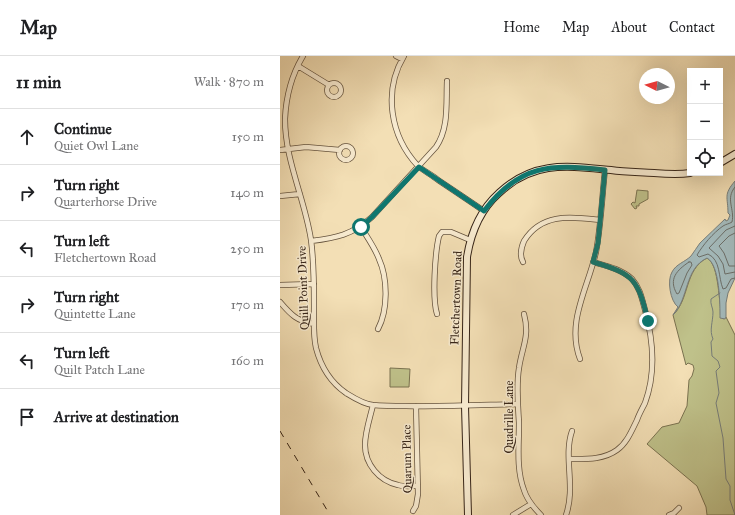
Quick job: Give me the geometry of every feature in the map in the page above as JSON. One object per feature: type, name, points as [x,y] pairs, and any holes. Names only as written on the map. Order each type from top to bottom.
[{"type":"street","name":"Quill Point Drive","points":[[303,56],[290,85],[285,131],[311,241],[316,348],[327,375],[334,383],[350,395],[362,402],[373,405],[465,406],[518,404]]},
{"type":"street","points":[[396,56],[403,58],[393,83],[392,111],[400,139],[406,150],[419,167],[484,211]]},
{"type":"street","points":[[298,66],[329,85]]},
{"type":"street","points":[[311,241],[335,238],[361,227],[419,167],[443,136],[446,124],[447,82]]},
{"type":"street","points":[[280,150],[288,148],[312,147],[340,150]]},
{"type":"street","points":[[723,161],[735,154]]},
{"type":"street","name":"Fletchertown Road","points":[[468,515],[465,406],[467,269],[470,240],[478,220],[497,195],[506,187],[522,177],[550,168],[563,166],[605,170],[676,174],[687,173]]},
{"type":"street","points":[[580,359],[576,345],[577,315],[598,243],[605,170]]},
{"type":"street","points":[[280,196],[300,194]]},
{"type":"street","points":[[523,262],[520,254],[522,246],[532,232],[540,225],[553,219],[563,217],[600,220]]},
{"type":"street","points":[[361,227],[378,257],[383,270],[384,299],[382,320],[378,329]]},
{"type":"street","points":[[437,314],[435,307],[435,275],[439,236],[442,232],[449,232],[470,240]]},
{"type":"street","points":[[570,459],[601,457],[614,452],[622,446],[632,431],[645,402],[652,369],[650,328],[643,300],[638,288],[624,273],[617,269],[593,262]]},
{"type":"street","points":[[280,285],[314,284]]},
{"type":"street","points":[[280,302],[296,318],[314,324]]},
{"type":"street","name":"Quadrille Lane","points":[[524,314],[527,334],[519,368],[518,404],[520,474],[524,491],[531,504],[541,515]]},
{"type":"street","points":[[373,405],[365,440],[365,450],[369,462],[375,472],[387,481],[397,485],[417,486]]},
{"type":"street","name":"Quarum Place","points":[[413,510],[417,502],[416,406]]},
{"type":"street","points":[[566,515],[570,499],[569,444],[572,431]]},
{"type":"street","points":[[513,515],[531,504]]},
{"type":"street","points":[[669,515],[674,513],[679,508]]},
{"type":"green space","points":[[637,190],[648,191],[648,199],[639,204],[639,206],[636,206],[637,208],[635,209],[631,204],[633,202],[635,203]]},
{"type":"green space","points":[[707,258],[711,262],[714,269],[723,319],[726,317],[735,335],[735,515],[707,515],[706,507],[697,486],[647,444],[662,427],[679,423],[687,406],[689,380],[694,369],[693,365],[688,363],[686,365],[673,315],[682,301],[694,270]]},
{"type":"green space","points":[[390,368],[410,369],[409,387],[390,387]]},
{"type":"water","points":[[735,181],[735,278],[728,293],[726,317],[725,319],[720,318],[717,277],[715,268],[707,258],[694,269],[682,301],[673,315],[678,307],[671,295],[670,276],[676,267],[691,256],[700,243],[725,219],[726,221],[728,220],[730,215],[728,213],[728,193]]},
{"type":"waterway","points":[[720,293],[711,299],[713,312],[711,329],[713,339],[711,342],[712,356],[718,361],[720,367],[716,371],[719,393],[716,403],[723,438],[726,479],[730,486],[730,500],[735,515]]},
{"type":"railway","points":[[280,431],[330,515]]},
{"type":"route","points":[[361,227],[419,167],[484,211],[490,202],[506,187],[522,177],[534,172],[563,166],[605,170],[598,243],[593,262],[617,269],[632,280],[641,293],[648,321]]}]
